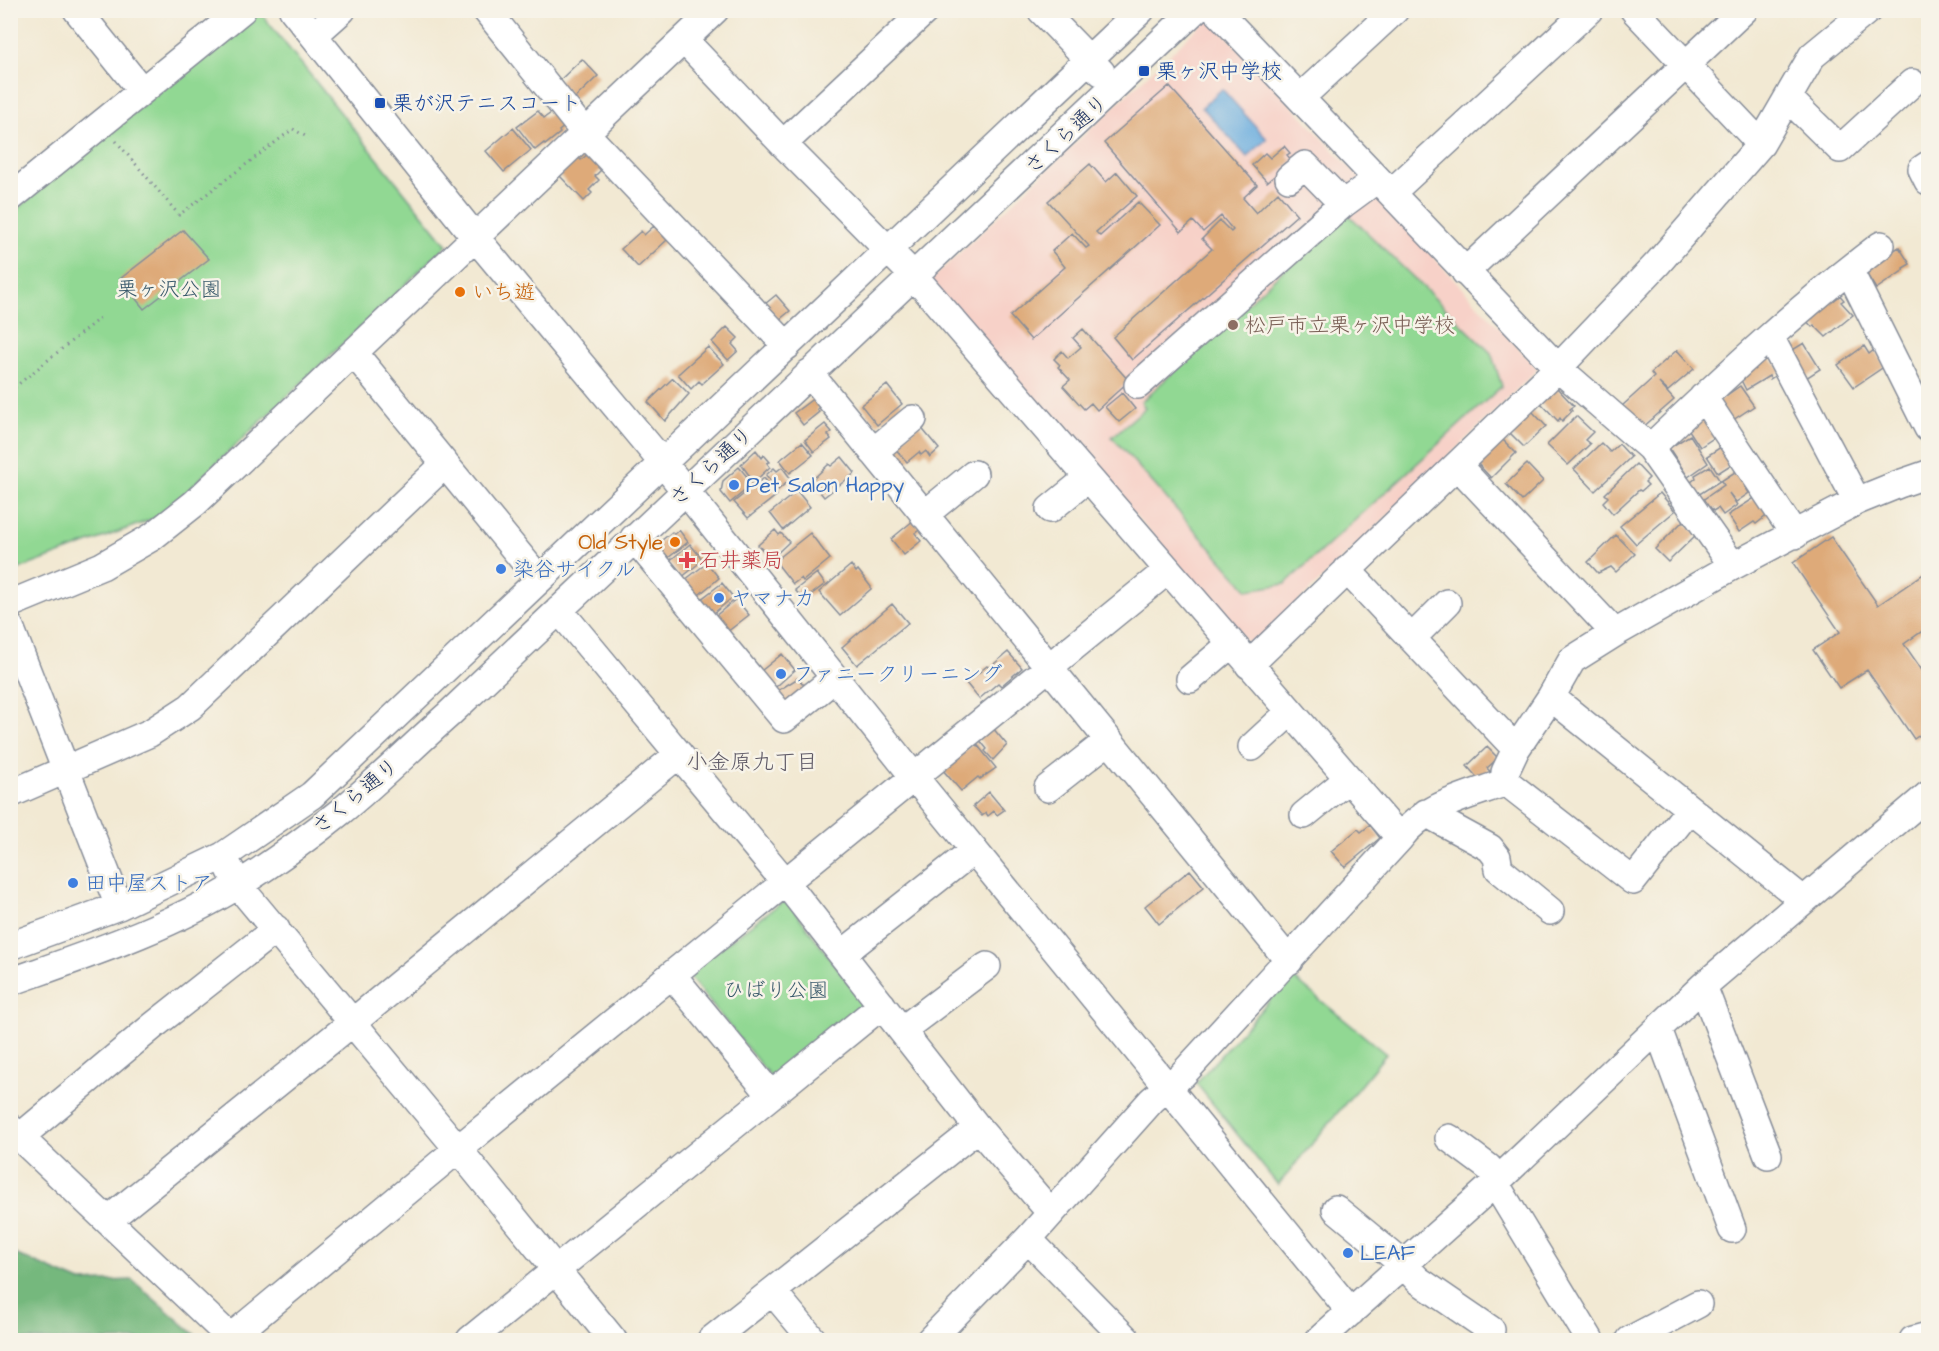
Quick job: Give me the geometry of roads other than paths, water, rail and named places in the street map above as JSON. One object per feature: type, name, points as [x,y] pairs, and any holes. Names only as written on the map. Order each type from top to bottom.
[{"type":"street","points":[[77,10],[142,91]]},
{"type":"street","points":[[10,198],[242,10]]},
{"type":"street","points":[[293,10],[475,237],[663,463],[915,778],[1351,1312]]},
{"type":"street","points":[[314,35],[342,10]]},
{"type":"street","points":[[10,604],[102,566],[152,537],[195,503],[715,10]]},
{"type":"street","points":[[783,144],[926,10]]},
{"type":"street","points":[[1041,10],[1115,87]]},
{"type":"street","name":"さくら通り","points":[[10,946],[119,906],[223,856],[312,795],[1141,10]]},
{"type":"street","name":"さくら通り","points":[[10,982],[135,937],[187,913],[238,885],[341,812],[448,715],[1195,10]]},
{"type":"street","points":[[1216,10],[1558,368],[1650,448],[1733,566]]},
{"type":"street","points":[[1300,98],[1395,10]]},
{"type":"street","points":[[1138,385],[1343,204],[1384,186],[1589,10]]},
{"type":"street","points":[[1634,10],[1761,144]]},
{"type":"street","points":[[1465,272],[1687,66],[1744,10]]},
{"type":"street","points":[[1249,665],[1558,368],[1658,264],[1761,144],[1812,56],[1868,10]]},
{"type":"street","points":[[495,14],[585,133],[787,346]]},
{"type":"street","points":[[684,40],[914,276],[1400,838]]},
{"type":"street","points":[[1788,98],[1840,149],[1912,83]]},
{"type":"street","points":[[1289,178],[1305,165],[1343,204]]},
{"type":"street","points":[[1929,165],[1922,169],[1929,181]]},
{"type":"street","points":[[1650,448],[1770,337],[1881,245]]},
{"type":"street","points":[[1849,270],[1929,428]]},
{"type":"street","points":[[1770,337],[1857,501]]},
{"type":"street","points":[[354,353],[539,579]]},
{"type":"street","points":[[809,373],[1288,961]]},
{"type":"street","points":[[1703,397],[1795,535]]},
{"type":"street","points":[[873,452],[913,419]]},
{"type":"street","points":[[10,794],[150,733],[190,707],[445,464]]},
{"type":"street","points":[[1458,466],[1615,633]]},
{"type":"street","points":[[924,515],[974,474]]},
{"type":"street","points":[[1689,810],[1633,881],[1506,782],[1505,772],[1516,749],[1551,697],[1572,660],[1733,566],[1857,501],[1929,474]]},
{"type":"street","points":[[1050,509],[1088,478]]},
{"type":"street","points":[[634,538],[784,719],[835,678]]},
{"type":"street","points":[[276,929],[15,1132],[231,1339],[458,1149],[1168,570]]},
{"type":"street","points":[[1347,570],[1516,749]]},
{"type":"street","points":[[1412,638],[1447,603]]},
{"type":"street","points":[[559,610],[786,883],[978,1128],[1051,1214]]},
{"type":"street","points":[[10,627],[119,906]]},
{"type":"street","points":[[1190,680],[1231,644]]},
{"type":"street","points":[[1551,697],[1803,900]]},
{"type":"street","points":[[1252,747],[1290,712]]},
{"type":"street","points":[[1048,788],[1108,741]]},
{"type":"street","points":[[108,1220],[679,754]]},
{"type":"street","points":[[1304,815],[1348,779]]},
{"type":"street","points":[[930,1341],[1028,1239],[1152,1100],[1182,1075],[1410,825],[1426,813],[1506,782]]},
{"type":"street","points":[[1319,1341],[1497,1181],[1703,986],[1929,795]]},
{"type":"street","points":[[1426,813],[1490,848],[1497,857],[1499,869],[1550,911]]},
{"type":"street","points":[[842,954],[974,850]]},
{"type":"street","points":[[223,856],[238,885],[458,1149],[613,1341]]},
{"type":"street","points":[[902,1030],[987,966]]},
{"type":"street","points":[[672,975],[771,1095]]},
{"type":"street","points":[[1703,986],[1768,1155]]},
{"type":"street","points":[[470,1341],[882,1005]]},
{"type":"street","points":[[1658,1029],[1732,1229]]},
{"type":"street","points":[[711,1341],[978,1128]]},
{"type":"street","points":[[1449,1138],[1488,1167],[1590,1341]]},
{"type":"street","points":[[1336,1209],[1404,1265],[1418,1280],[1491,1330]]},
{"type":"street","points":[[1028,1239],[1127,1341]]},
{"type":"street","points":[[773,1292],[813,1341]]},
{"type":"street","points":[[1630,1341],[1698,1304]]},
{"type":"street","points":[[1913,1341],[1929,1336]]},
{"type":"water","points":[[1222,89],[1267,139],[1247,157],[1202,107]]},
{"type":"place","name":"栗ヶ沢中学校","points":[[1144,71]]},
{"type":"place","name":"栗が沢テニスコート","points":[[380,103]]},
{"type":"place","name":"いち遊","points":[[460,292]]},
{"type":"place","name":"松戸市立栗ヶ沢中学校","points":[[1233,325]]},
{"type":"place","name":"Pet Salon Happy","points":[[734,485]]},
{"type":"place","name":"Old Style","points":[[675,542]]},
{"type":"place","name":"石井薬局","points":[[687,560]]},
{"type":"place","name":"染谷サイクル","points":[[501,569]]},
{"type":"place","name":"ヤマナカ","points":[[719,598]]},
{"type":"place","name":"ファニークリーニング","points":[[781,674]]},
{"type":"place","name":"田中屋ストア","points":[[73,883]]},
{"type":"place","name":"LEAF","points":[[1348,1253]]},
{"type":"district","name":"小金原九丁目","points":[[752,761]]},
{"type":"park label","name":"栗ヶ沢公園","points":[[169,289]]},
{"type":"park label","name":"ひばり公園","points":[[776,990]]}]
